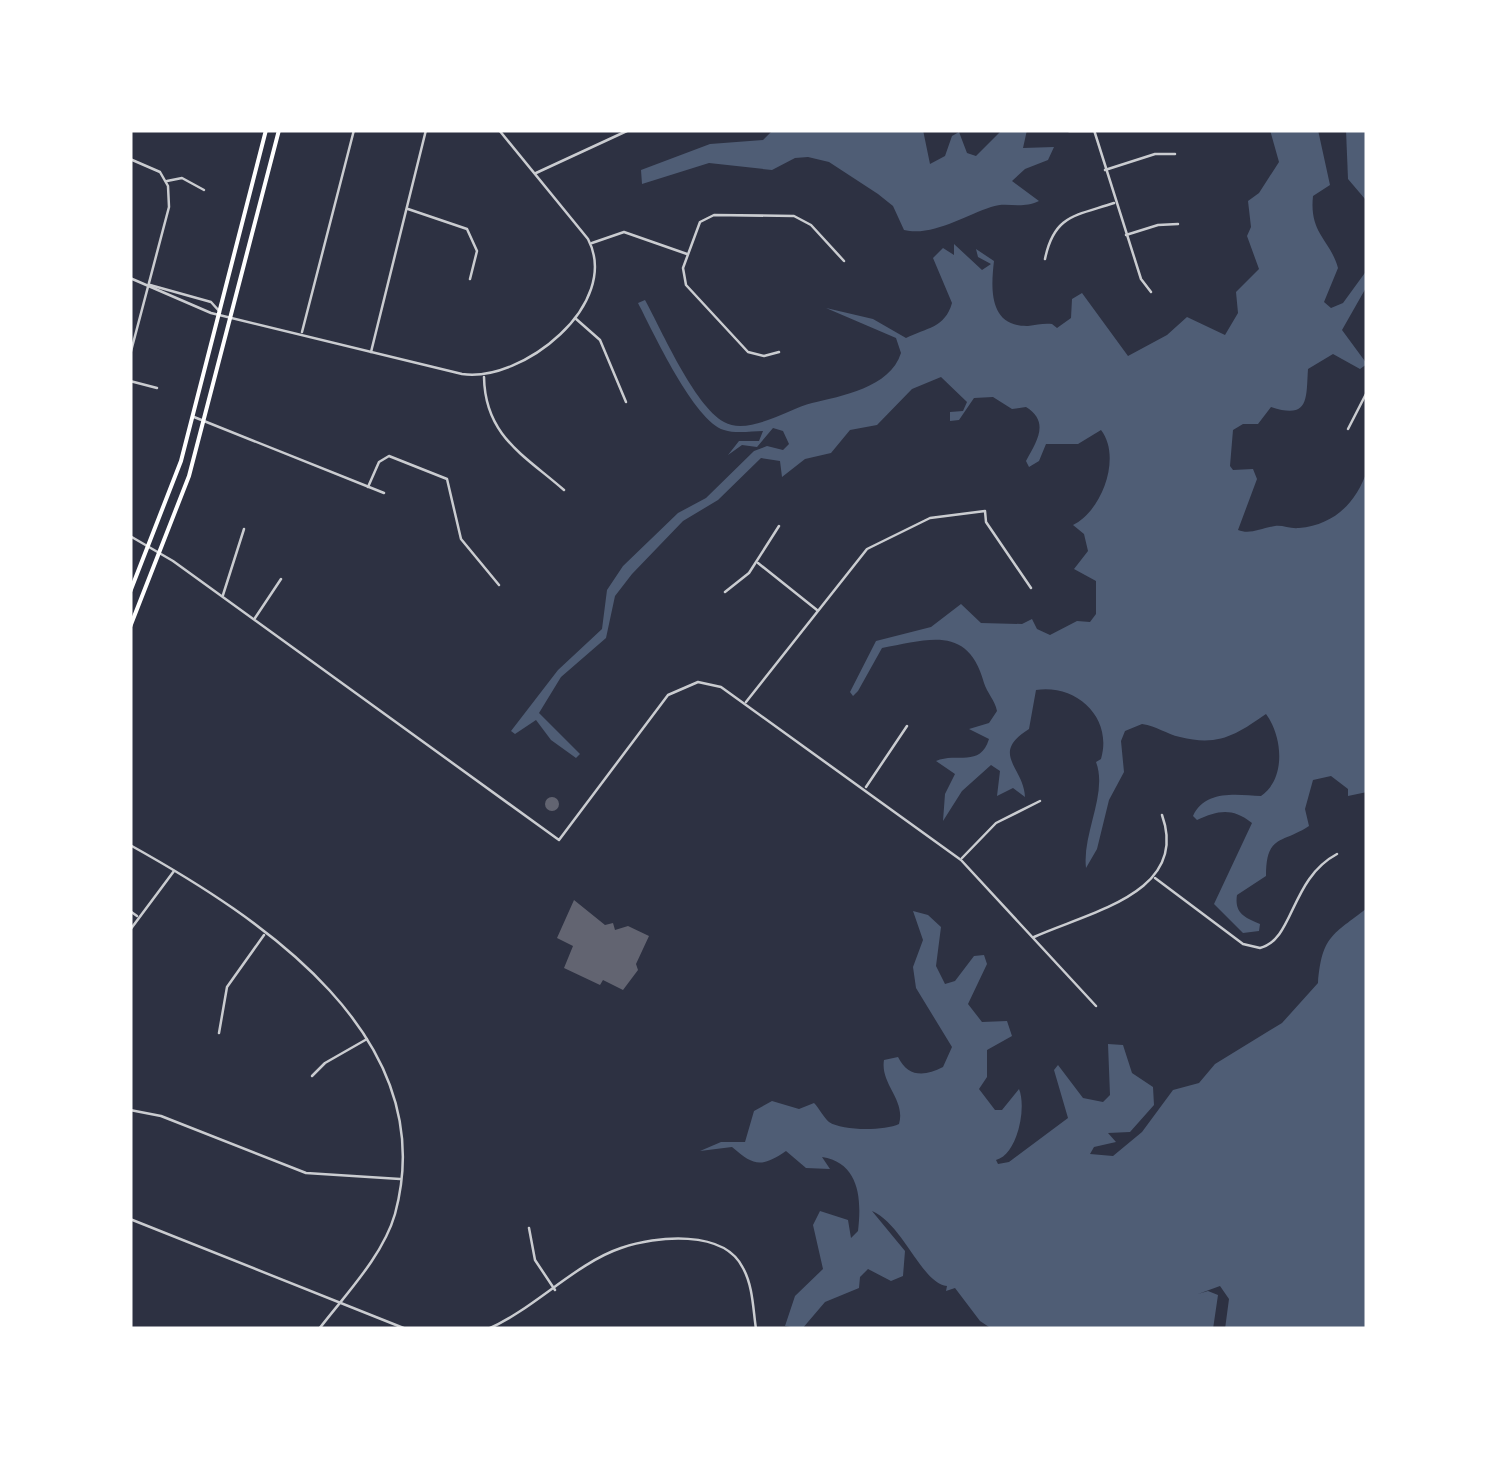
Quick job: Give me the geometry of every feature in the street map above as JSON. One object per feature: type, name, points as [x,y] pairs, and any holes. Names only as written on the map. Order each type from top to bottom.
[{"type":"main road","points":[[130,592],[193,416],[266,130]]},
{"type":"main road","points":[[130,627],[189,476],[278,130]]},
{"type":"street","points":[[302,334],[354,130]]},
{"type":"street","points":[[371,352],[426,130]]},
{"type":"street","points":[[148,285],[190,307],[371,352],[484,376],[512,369],[537,355],[574,317],[594,271],[590,243],[498,130]]},
{"type":"street","points":[[535,174],[629,130]]},
{"type":"street","points":[[1069,131],[1094,130],[1141,278],[1151,292]]},
{"type":"street","points":[[1105,170],[1155,154],[1175,154]]},
{"type":"street","points":[[130,159],[160,172],[166,181],[169,207],[130,355]]},
{"type":"street","points":[[166,181],[182,178],[204,190]]},
{"type":"street","points":[[1045,260],[1050,236],[1062,221],[1116,202]]},
{"type":"street","points":[[407,208],[467,228],[477,251],[470,278]]},
{"type":"street","points":[[779,352],[758,356],[743,349],[686,284],[683,268],[698,226],[708,216],[787,214],[810,225],[844,261]]},
{"type":"street","points":[[1126,235],[1158,225],[1178,224]]},
{"type":"street","points":[[590,243],[624,232],[688,254]]},
{"type":"street","points":[[130,278],[211,302],[220,312]]},
{"type":"street","points":[[574,317],[600,340],[626,402]]},
{"type":"street","points":[[484,376],[486,407],[496,429],[564,490]]},
{"type":"street","points":[[130,382],[156,388]]},
{"type":"street","points":[[1348,429],[1367,392]]},
{"type":"street","points":[[193,416],[384,493]]},
{"type":"street","points":[[368,486],[380,462],[393,456],[447,479],[461,540],[499,585]]},
{"type":"street","points":[[745,703],[875,542],[923,520],[985,510],[986,522],[1031,588]]},
{"type":"street","points":[[725,592],[756,562],[779,526]]},
{"type":"street","points":[[222,596],[244,529]]},
{"type":"street","points":[[130,536],[222,596],[560,840],[675,690],[708,683],[745,703],[962,860],[1096,1006]]},
{"type":"street","points":[[756,562],[817,610]]},
{"type":"street","points":[[254,620],[281,579]]},
{"type":"street","points":[[865,788],[907,726]]},
{"type":"street","points":[[962,860],[995,824],[1040,802]]},
{"type":"street","points":[[1034,937],[1155,878],[1170,847],[1162,815]]},
{"type":"street","points":[[130,845],[174,870],[324,980],[368,1038],[386,1076],[398,1124],[401,1180],[384,1240],[319,1329]]},
{"type":"street","points":[[1155,878],[1242,944],[1260,948],[1283,934],[1298,891],[1318,866],[1337,854]]},
{"type":"street","points":[[130,930],[174,870]]},
{"type":"street","points":[[130,911],[138,917]]},
{"type":"street","points":[[219,1033],[227,988],[264,933]]},
{"type":"street","points":[[312,1076],[325,1063],[368,1038]]},
{"type":"street","points":[[130,1110],[162,1116],[306,1173],[401,1180]]},
{"type":"street","points":[[130,1219],[406,1329]]},
{"type":"street","points":[[528,1228],[536,1260],[556,1290]]},
{"type":"street","points":[[488,1329],[620,1248],[699,1240],[723,1247],[744,1268],[756,1329]]},
{"type":"water","points":[[773,130],[923,130],[930,164],[945,156],[952,136],[959,132],[967,153],[976,156],[1002,130],[1027,130],[1023,148],[1054,147],[1048,160],[1025,169],[1012,181],[1039,201],[997,205],[949,224],[915,231],[904,230],[893,206],[878,194],[829,162],[808,157],[795,158],[772,170],[709,163],[642,184],[641,170],[710,144],[763,140]]},
{"type":"water","points":[[1270,130],[1318,130],[1330,185],[1313,196],[1314,219],[1338,268],[1324,302],[1331,308],[1343,303],[1367,270],[1367,286],[1342,330],[1367,364],[1360,369],[1333,354],[1308,369],[1306,397],[1299,408],[1293,411],[1271,407],[1258,424],[1243,424],[1233,430],[1230,466],[1233,470],[1253,469],[1257,479],[1238,530],[1299,528],[1323,522],[1350,502],[1367,471],[1367,792],[1348,796],[1348,789],[1331,776],[1313,780],[1305,809],[1309,826],[1272,846],[1266,876],[1237,895],[1239,911],[1260,924],[1259,931],[1243,933],[1214,904],[1252,823],[1231,813],[1197,820],[1193,816],[1205,801],[1233,795],[1261,796],[1269,789],[1279,757],[1276,734],[1266,714],[1236,733],[1217,739],[1194,740],[1142,724],[1125,731],[1121,741],[1124,772],[1109,800],[1097,849],[1086,868],[1099,787],[1096,762],[1101,759],[1103,744],[1097,718],[1078,698],[1065,692],[1036,690],[1029,729],[1017,738],[1010,754],[1025,797],[1013,788],[997,796],[1000,771],[991,765],[962,791],[943,821],[945,794],[955,774],[936,761],[980,753],[989,739],[969,729],[989,723],[997,711],[977,664],[957,644],[944,640],[882,648],[858,691],[853,696],[850,692],[876,641],[931,627],[961,604],[981,623],[1022,624],[1032,619],[1037,629],[1050,635],[1077,621],[1090,622],[1096,614],[1096,581],[1074,569],[1088,551],[1084,534],[1073,525],[1093,508],[1106,482],[1110,454],[1101,430],[1078,444],[1046,444],[1039,461],[1029,467],[1026,461],[1039,432],[1033,413],[1026,407],[1012,409],[993,397],[974,398],[959,420],[950,421],[950,412],[963,411],[967,402],[941,377],[912,389],[877,425],[850,430],[831,453],[805,459],[782,477],[780,461],[761,458],[718,500],[683,521],[632,574],[615,596],[606,638],[561,677],[539,713],[580,754],[576,758],[551,740],[536,720],[515,734],[511,731],[558,670],[602,629],[607,590],[623,566],[678,513],[706,498],[754,451],[767,446],[783,450],[789,444],[783,431],[773,428],[757,447],[742,445],[728,455],[739,441],[759,441],[763,431],[729,431],[712,423],[675,374],[638,303],[645,300],[701,400],[724,422],[744,426],[850,393],[887,375],[901,353],[896,338],[826,308],[873,319],[906,338],[934,326],[945,318],[952,303],[933,258],[943,248],[954,255],[954,244],[982,270],[991,264],[978,257],[976,249],[994,261],[995,304],[1005,320],[1015,325],[1052,324],[1057,328],[1071,318],[1072,299],[1082,293],[1128,356],[1167,335],[1187,317],[1225,335],[1238,313],[1236,292],[1259,269],[1247,236],[1251,227],[1248,201],[1259,193],[1279,162]]},
{"type":"water","points":[[1346,130],[1367,130],[1365,199],[1348,179]]},
{"type":"water","points":[[1367,908],[1367,1329],[1225,1329],[1229,1299],[1220,1286],[1198,1294],[1208,1291],[1218,1295],[1213,1329],[992,1329],[980,1321],[955,1288],[946,1291],[947,1286],[929,1275],[893,1228],[872,1211],[905,1251],[903,1276],[891,1281],[868,1269],[860,1277],[859,1288],[825,1302],[802,1329],[785,1326],[795,1296],[823,1269],[813,1225],[820,1211],[848,1220],[851,1238],[858,1231],[858,1195],[851,1174],[844,1166],[822,1157],[830,1169],[806,1168],[786,1151],[758,1162],[732,1147],[700,1151],[721,1142],[745,1142],[754,1111],[772,1101],[799,1109],[814,1103],[829,1122],[843,1127],[874,1129],[899,1124],[899,1107],[886,1077],[884,1060],[898,1057],[912,1072],[929,1072],[943,1067],[952,1047],[916,988],[913,967],[923,940],[913,911],[928,915],[941,927],[936,966],[945,984],[955,981],[974,956],[984,955],[987,964],[968,1004],[982,1022],[1007,1021],[1012,1036],[987,1050],[987,1077],[979,1089],[995,1110],[1002,1110],[1019,1089],[1022,1107],[1018,1130],[1010,1149],[996,1160],[998,1164],[1009,1162],[1068,1118],[1054,1070],[1058,1065],[1083,1098],[1103,1102],[1110,1095],[1108,1044],[1123,1045],[1132,1073],[1153,1087],[1154,1105],[1130,1132],[1108,1133],[1116,1142],[1094,1147],[1090,1154],[1113,1156],[1142,1132],[1173,1090],[1199,1083],[1215,1064],[1282,1023],[1318,983],[1331,938]]},
{"type":"building","points":[[552,797],[559,804],[552,811],[545,804]]},
{"type":"building","points":[[574,900],[605,925],[613,923],[615,930],[628,926],[649,936],[636,964],[638,970],[623,990],[603,980],[600,985],[564,968],[573,946],[557,938]]}]
